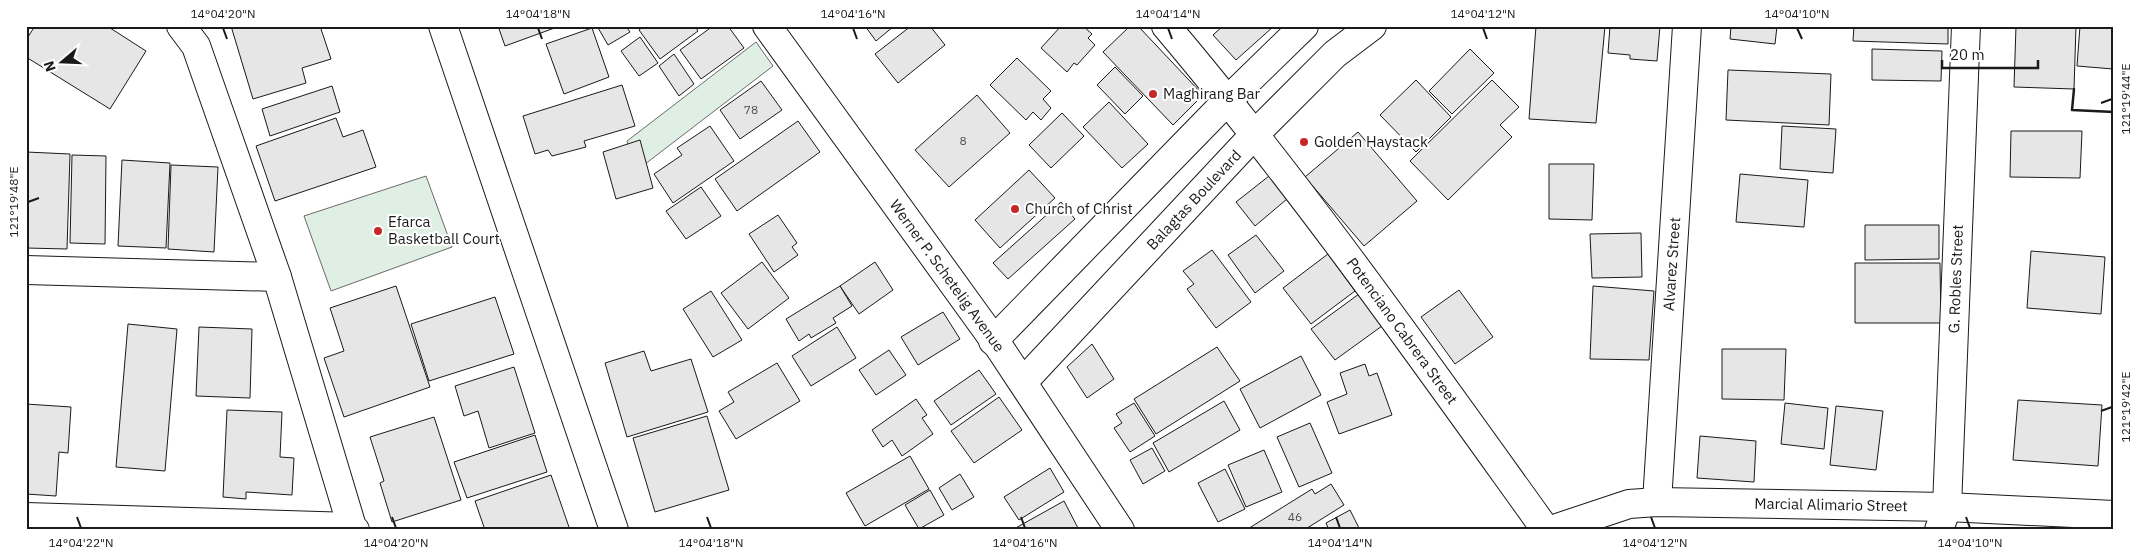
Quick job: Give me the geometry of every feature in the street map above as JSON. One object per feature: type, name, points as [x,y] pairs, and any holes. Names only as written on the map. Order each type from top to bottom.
[{"type":"street","points":[[26,517],[354,528],[277,278],[196,46],[181,26]]},
{"type":"street","points":[[443,26],[614,530]]},
{"type":"street","name":"Werner P. Schetelig Avenue","points":[[767,26],[1022,382],[1120,530]]},
{"type":"street","points":[[1166,26],[1228,100]]},
{"type":"street","points":[[993,341],[1228,100],[1304,26]]},
{"type":"street","name":"Balagtas Boulevard","points":[[1022,382],[1254,135],[1335,54],[1372,26]]},
{"type":"street","name":"Alvarez Street","points":[[1657,502],[1687,26]]},
{"type":"street","name":"G. Robles Street","points":[[1943,518],[1966,26]]},
{"type":"street","name":"Potenciano Cabrera Street","points":[[1228,100],[1389,312],[1546,530]]},
{"type":"street","points":[[26,270],[277,278]]},
{"type":"street","name":"Marcial Alimario Street","points":[[1551,530],[1629,504],[1657,502],[1943,518],[2114,515]]},
{"type":"green space","points":[[756,42],[773,66],[636,171],[627,141]]},
{"type":"green space","name":"Efarca Basketball Court","points":[[426,176],[452,247],[331,291],[304,216]]},
{"type":"building","points":[[35,26],[107,26],[146,51],[110,109],[26,57],[26,40]]},
{"type":"building","points":[[231,26],[320,26],[331,59],[302,68],[306,83],[253,99]]},
{"type":"building","points":[[498,26],[560,26],[505,46]]},
{"type":"building","points":[[597,26],[626,26],[630,32],[608,45]]},
{"type":"building","points":[[644,26],[695,26],[698,31],[660,59],[639,30]]},
{"type":"building","points":[[713,26],[728,26],[744,48],[701,79],[680,50]]},
{"type":"building","points":[[865,26],[894,26],[876,41]]},
{"type":"building","points":[[911,26],[930,26],[945,45],[898,83],[875,54]]},
{"type":"building","points":[[1061,26],[1083,26],[1092,34],[1088,38],[1095,45],[1077,65],[1074,63],[1067,72],[1041,48]]},
{"type":"building","points":[[1130,26],[1138,26],[1203,95],[1173,125],[1103,52]]},
{"type":"building","points":[[1223,26],[1274,26],[1236,60],[1213,35]]},
{"type":"building","points":[[1536,26],[1605,26],[1596,123],[1529,119]]},
{"type":"building","points":[[1610,26],[1660,26],[1657,61],[1630,59],[1630,55],[1608,53]]},
{"type":"building","points":[[1731,26],[1777,26],[1775,44],[1730,39]]},
{"type":"building","points":[[1854,26],[1948,26],[1948,44],[1853,41]]},
{"type":"building","points":[[2016,26],[2076,26],[2074,89],[2014,87]]},
{"type":"building","points":[[2080,26],[2114,26],[2113,69],[2077,66]]},
{"type":"building","points":[[592,28],[609,77],[564,94],[546,44]]},
{"type":"building","points":[[640,37],[658,63],[639,76],[621,51]]},
{"type":"building","points":[[1470,49],[1494,73],[1452,114],[1429,91]]},
{"type":"building","points":[[1872,49],[1942,51],[1941,81],[1872,80]]},
{"type":"building","points":[[674,54],[694,84],[679,96],[659,66]]},
{"type":"building","points":[[1017,58],[1051,91],[1043,99],[1051,108],[1041,120],[1033,112],[1026,120],[990,85]]},
{"type":"building","points":[[1115,67],[1143,96],[1125,114],[1097,85]]},
{"type":"building","points":[[1728,70],[1831,74],[1829,125],[1726,120]]},
{"type":"building","points":[[1416,80],[1451,117],[1416,152],[1380,115]]},
{"type":"building","points":[[1492,80],[1519,107],[1500,125],[1512,137],[1448,200],[1410,161]]},
{"type":"building","points":[[761,81],[782,110],[740,139],[720,110]]},
{"type":"building","points":[[622,85],[635,126],[584,141],[586,147],[552,156],[548,150],[535,154],[523,116]]},
{"type":"building","points":[[332,86],[340,112],[270,136],[262,109]]},
{"type":"building","points":[[977,95],[1010,133],[949,187],[915,150]]},
{"type":"building","points":[[1109,102],[1148,144],[1122,168],[1083,127]]},
{"type":"building","points":[[1062,113],[1084,136],[1051,168],[1029,145]]},
{"type":"building","points":[[336,118],[343,137],[363,130],[376,167],[275,201],[256,146]]},
{"type":"building","points":[[798,121],[820,152],[737,211],[715,179]]},
{"type":"building","points":[[710,126],[734,161],[673,203],[654,174],[682,155],[677,148]]},
{"type":"building","points":[[1782,126],[1836,129],[1833,173],[1780,169]]},
{"type":"building","points":[[2011,131],[2082,131],[2080,178],[2010,177]]},
{"type":"building","points":[[1358,132],[1417,201],[1364,246],[1305,177]]},
{"type":"building","points":[[640,140],[653,188],[616,199],[603,152]]},
{"type":"building","points":[[26,152],[70,154],[67,249],[26,248]]},
{"type":"building","points":[[72,155],[106,156],[105,244],[70,243]]},
{"type":"building","points":[[122,160],[170,163],[166,248],[118,246]]},
{"type":"building","points":[[1549,164],[1594,164],[1592,220],[1549,219]]},
{"type":"building","points":[[171,165],[218,167],[214,252],[168,249]]},
{"type":"building","name":"Church of Christ","points":[[1029,170],[1055,198],[1000,248],[975,220]]},
{"type":"building","points":[[1740,174],[1808,180],[1804,227],[1736,222]]},
{"type":"building","points":[[1269,176],[1287,199],[1255,226],[1236,202]]},
{"type":"building","points":[[701,187],[721,216],[686,239],[666,211]]},
{"type":"building","points":[[1061,202],[1075,219],[1008,279],[993,263]]},
{"type":"building","points":[[778,215],[797,243],[792,247],[798,255],[774,272],[749,234]]},
{"type":"building","points":[[1865,225],[1939,225],[1939,259],[1865,260]]},
{"type":"building","points":[[1641,233],[1642,277],[1592,278],[1590,234]]},
{"type":"building","points":[[1256,235],[1284,271],[1255,293],[1228,255]]},
{"type":"building","points":[[1212,250],[1251,302],[1216,328],[1187,289],[1194,284],[1183,271]]},
{"type":"building","points":[[2031,251],[2105,257],[2101,314],[2027,308]]},
{"type":"building","points":[[1328,254],[1355,291],[1311,324],[1283,288]]},
{"type":"building","points":[[762,262],[789,298],[748,329],[721,293]]},
{"type":"building","points":[[875,262],[893,290],[859,314],[840,286]]},
{"type":"building","points":[[1855,263],[1940,263],[1941,323],[1855,323]]},
{"type":"building","points":[[396,286],[430,387],[344,417],[324,358],[344,351],[330,308]]},
{"type":"building","points":[[840,286],[852,306],[833,318],[836,323],[811,338],[809,334],[799,341],[786,319]]},
{"type":"building","points":[[1593,286],[1654,291],[1649,360],[1590,359]]},
{"type":"building","points":[[1459,290],[1493,337],[1455,364],[1421,317]]},
{"type":"building","points":[[711,291],[742,340],[713,357],[683,309]]},
{"type":"building","points":[[1359,294],[1382,326],[1335,360],[1311,329]]},
{"type":"building","points":[[495,297],[514,354],[429,381],[411,324]]},
{"type":"building","points":[[943,312],[960,339],[918,365],[901,337]]},
{"type":"building","points":[[128,324],[177,329],[165,471],[116,467]]},
{"type":"building","points":[[199,327],[252,329],[250,398],[196,396]]},
{"type":"building","points":[[837,327],[856,358],[811,386],[792,356]]},
{"type":"building","points":[[1092,344],[1114,379],[1087,398],[1067,367]]},
{"type":"building","points":[[1217,347],[1240,381],[1156,434],[1134,399]]},
{"type":"building","points":[[1722,349],[1786,349],[1784,400],[1722,399]]},
{"type":"building","points":[[889,350],[906,375],[876,395],[859,370]]},
{"type":"building","points":[[644,351],[651,371],[691,359],[708,412],[627,437],[605,363]]},
{"type":"building","points":[[1301,356],[1321,395],[1260,428],[1240,389]]},
{"type":"building","points":[[777,363],[800,401],[736,439],[719,411],[734,402],[728,392]]},
{"type":"building","points":[[1365,364],[1369,376],[1377,373],[1392,415],[1339,434],[1327,402],[1347,394],[1340,373]]},
{"type":"building","points":[[514,367],[535,433],[489,448],[478,411],[464,416],[455,386]]},
{"type":"building","points":[[979,370],[996,394],[951,425],[934,401]]},
{"type":"building","points":[[999,397],[1022,430],[974,463],[951,431]]},
{"type":"building","points":[[916,399],[927,415],[922,418],[933,434],[902,456],[892,440],[883,447],[872,430]]},
{"type":"building","points":[[2018,400],[2102,405],[2098,466],[2013,460]]},
{"type":"building","points":[[1224,401],[1240,430],[1169,472],[1153,443]]},
{"type":"building","points":[[1134,403],[1155,436],[1130,452],[1114,428],[1122,423],[1116,414]]},
{"type":"building","points":[[1785,403],[1828,408],[1824,449],[1781,444]]},
{"type":"building","points":[[26,404],[71,407],[68,453],[59,452],[56,496],[26,494]]},
{"type":"building","points":[[1836,406],[1883,411],[1876,470],[1830,465]]},
{"type":"building","points":[[227,410],[282,412],[280,457],[294,458],[292,495],[246,492],[246,499],[223,497]]},
{"type":"building","points":[[707,416],[729,490],[655,512],[633,438]]},
{"type":"building","points":[[434,417],[461,500],[392,522],[380,483],[384,481],[370,437]]},
{"type":"building","points":[[1310,423],[1332,473],[1299,487],[1277,437]]},
{"type":"building","points":[[535,435],[547,472],[467,498],[454,462]]},
{"type":"building","points":[[1700,436],[1756,441],[1754,482],[1697,478]]},
{"type":"building","points":[[1152,448],[1165,471],[1143,484],[1130,460]]},
{"type":"building","points":[[1264,450],[1282,492],[1246,507],[1228,465]]},
{"type":"building","points":[[910,456],[929,489],[865,526],[846,493]]},
{"type":"building","points":[[1050,468],[1064,492],[1019,520],[1004,497]]},
{"type":"building","points":[[1225,469],[1245,509],[1218,522],[1198,483]]},
{"type":"building","points":[[960,474],[974,497],[952,510],[939,488]]},
{"type":"building","points":[[551,475],[570,530],[485,530],[475,501]]},
{"type":"building","points":[[1331,484],[1344,505],[1304,530],[1246,530],[1312,489],[1315,494]]},
{"type":"building","points":[[930,490],[944,515],[919,529],[905,505]]},
{"type":"building","points":[[1064,501],[1079,530],[1012,530]]},
{"type":"building","points":[[1350,510],[1360,530],[1329,530],[1326,523]]},
{"type":"wall","points":[[2074,89],[2072,110],[2114,112]]},
{"type":"place","name":"Maghirang Bar","points":[[1153,94]]},
{"type":"place","name":"Golden Haystack","points":[[1304,142]]},
{"type":"place","name":"Church of Christ","points":[[1015,209]]},
{"type":"place","name":"Efarca Basketball Court","points":[[378,231]]}]
